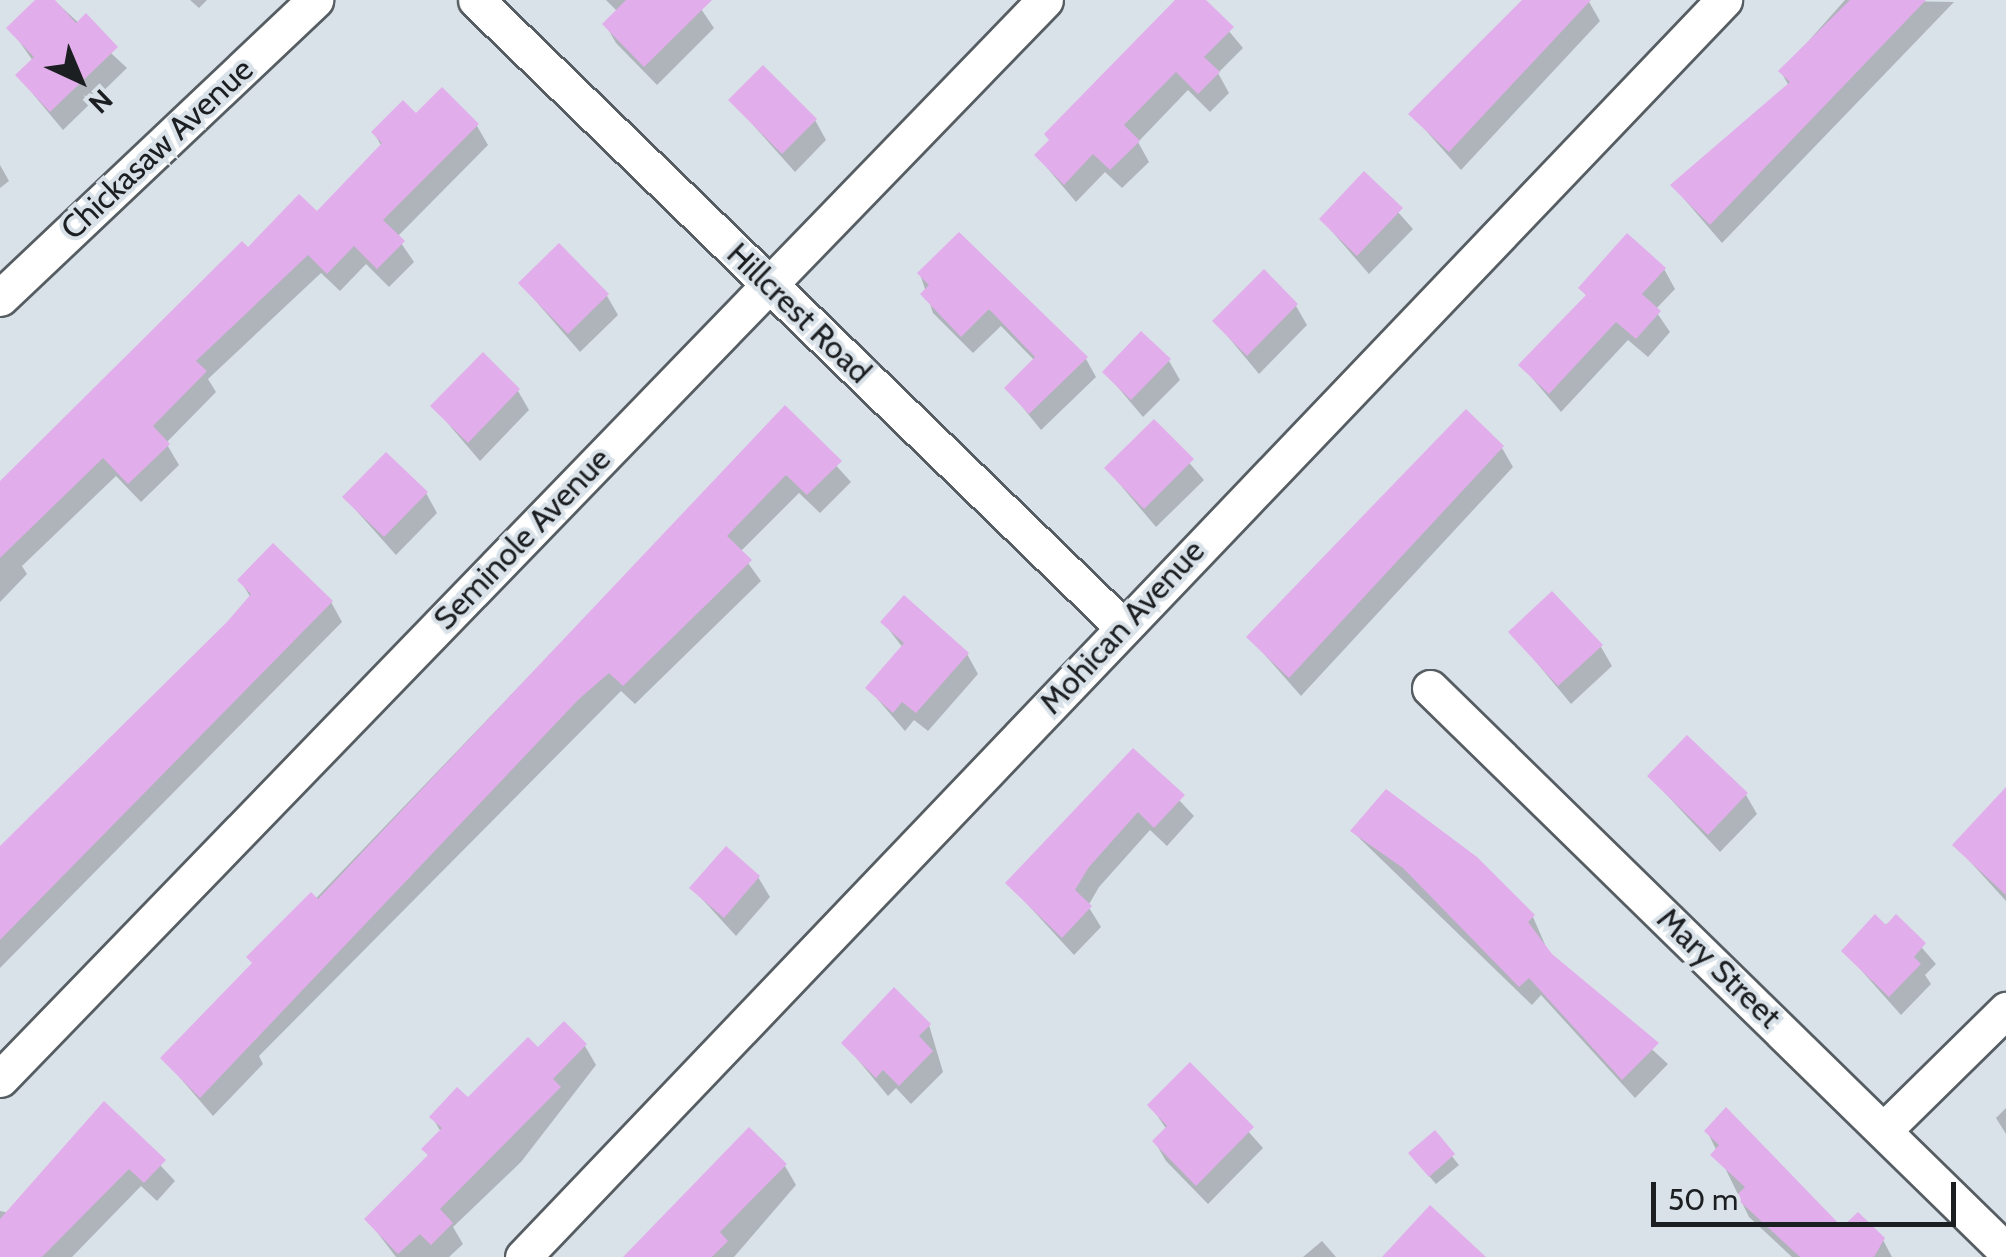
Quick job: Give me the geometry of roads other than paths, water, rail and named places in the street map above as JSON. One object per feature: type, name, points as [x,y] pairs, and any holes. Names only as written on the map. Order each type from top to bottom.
[{"type":"street","name":"Chickasaw Avenue","points":[[0,298],[315,0]]},
{"type":"street","name":"Hillcrest Road","points":[[476,0],[1121,626]]},
{"type":"street","name":"Seminole Avenue","points":[[0,1079],[1044,0]]},
{"type":"street","name":"Mohican Avenue","points":[[523,1257],[1121,626],[1724,0]]},
{"type":"street","name":"Mary Street","points":[[1430,688],[2006,1251]]},
{"type":"street","points":[[1885,1129],[2006,1010]]}]
